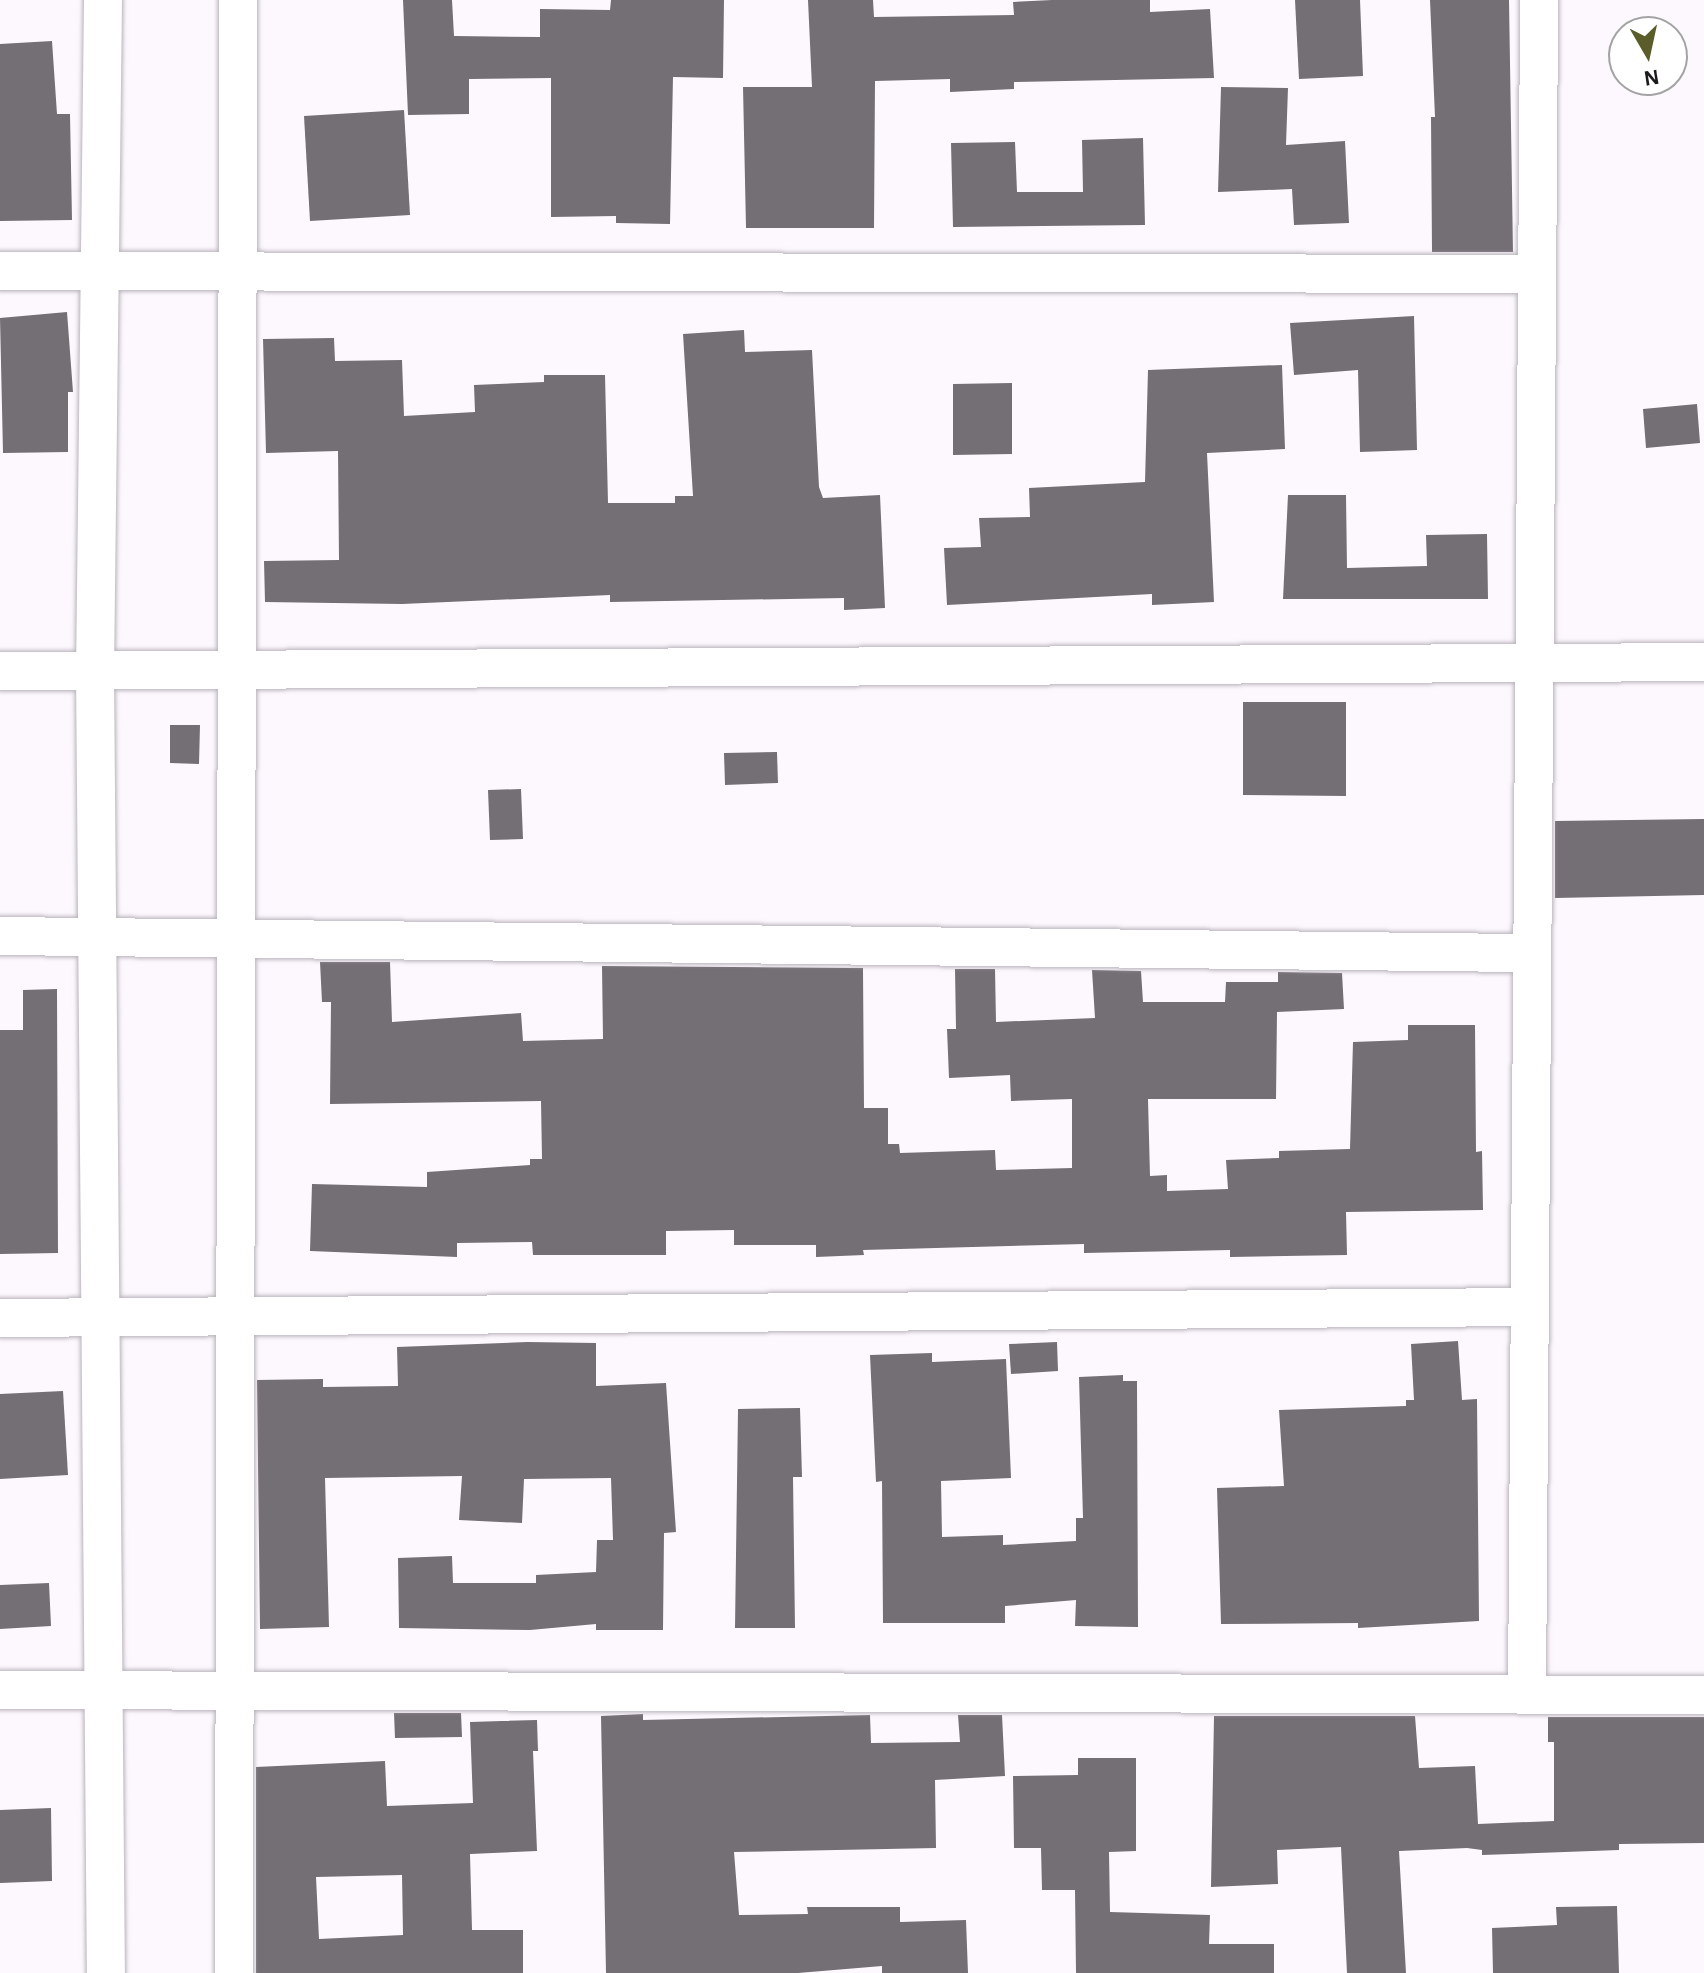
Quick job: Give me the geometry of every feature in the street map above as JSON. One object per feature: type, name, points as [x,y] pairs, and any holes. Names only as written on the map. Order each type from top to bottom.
[{"type":"street","points":[[103,0],[95,672],[100,935],[106,1973]]},
{"type":"street","points":[[234,1973],[238,0]]},
{"type":"street","points":[[1527,1695],[1535,665],[1533,274],[1539,0]]},
{"type":"street","points":[[0,271],[238,274],[1533,274]]},
{"type":"street","points":[[0,671],[1704,662]]},
{"type":"street","points":[[0,936],[238,936],[1531,953]]},
{"type":"street","points":[[0,1318],[1530,1307]]},
{"type":"street","points":[[0,1690],[1704,1695]]},
{"type":"building","points":[[403,0],[452,0],[454,36],[540,37],[540,9],[610,10],[611,0],[724,0],[723,78],[673,77],[670,224],[616,223],[616,216],[551,217],[551,78],[469,79],[469,114],[408,115]]},
{"type":"building","points":[[808,0],[873,0],[874,17],[1014,15],[1013,2],[1052,0],[1150,0],[1150,12],[1210,9],[1214,78],[1014,82],[1014,89],[950,92],[950,79],[875,81],[874,228],[746,228],[743,87],[812,87]]},
{"type":"building","points":[[1295,0],[1360,0],[1363,76],[1299,79]]},
{"type":"building","points":[[1430,0],[1509,0],[1513,252],[1432,252],[1431,117],[1435,117]]},
{"type":"building","points":[[52,41],[57,114],[70,114],[72,220],[0,221],[0,44]]},
{"type":"building","points":[[1221,87],[1288,88],[1286,145],[1345,141],[1349,223],[1294,225],[1292,189],[1218,192]]},
{"type":"building","points":[[404,110],[410,215],[310,221],[304,116]]},
{"type":"building","points":[[1143,138],[1145,225],[953,227],[951,143],[1015,142],[1017,192],[1083,192],[1082,140]]},
{"type":"building","points":[[67,312],[73,392],[68,392],[68,452],[3,453],[0,318]]},
{"type":"building","points":[[1414,316],[1417,450],[1360,452],[1358,370],[1294,375],[1290,323]]},
{"type":"building","points":[[744,330],[745,352],[812,350],[819,487],[823,498],[880,495],[885,608],[844,610],[844,598],[610,602],[610,595],[402,604],[265,602],[264,561],[339,560],[338,451],[266,453],[263,339],[334,338],[335,361],[402,360],[404,416],[475,412],[474,385],[544,382],[544,375],[605,375],[608,503],[675,503],[675,496],[693,496],[683,334]]},
{"type":"building","points":[[1282,365],[1285,449],[1207,453],[1214,602],[1152,605],[1152,594],[947,605],[944,548],[981,547],[979,518],[1030,517],[1029,488],[1145,482],[1148,370]]},
{"type":"building","points":[[1012,383],[1012,454],[953,455],[953,384]]},
{"type":"building","points":[[1697,404],[1700,443],[1646,448],[1643,409]]},
{"type":"building","points":[[1288,495],[1346,495],[1347,568],[1427,566],[1426,535],[1487,534],[1488,599],[1283,599]]},
{"type":"building","points":[[1243,702],[1346,702],[1346,796],[1243,795]]},
{"type":"building","points":[[170,725],[200,725],[199,764],[170,763]]},
{"type":"building","points":[[777,752],[778,783],[725,785],[724,753]]},
{"type":"building","points":[[521,789],[523,839],[490,840],[488,790]]},
{"type":"building","points":[[1704,819],[1704,895],[1555,898],[1555,821]]},
{"type":"building","points":[[320,962],[390,962],[392,1022],[521,1013],[523,1041],[603,1039],[602,966],[863,968],[864,1108],[888,1108],[888,1144],[899,1144],[900,1153],[995,1150],[996,1170],[1072,1168],[1072,1099],[1011,1101],[1010,1075],[949,1078],[947,1029],[956,1029],[955,969],[995,969],[996,1022],[1095,1018],[1092,970],[1141,971],[1143,1002],[1225,1002],[1226,982],[1278,982],[1278,972],[1342,973],[1344,1009],[1277,1012],[1276,1099],[1148,1099],[1150,1176],[1167,1175],[1167,1191],[1228,1189],[1226,1160],[1279,1158],[1279,1151],[1350,1149],[1353,1042],[1408,1040],[1408,1025],[1475,1025],[1476,1152],[1482,1151],[1483,1210],[1346,1212],[1347,1255],[1230,1257],[1230,1250],[1084,1253],[1084,1244],[863,1250],[864,1255],[816,1257],[816,1245],[734,1245],[734,1230],[666,1231],[666,1255],[533,1255],[532,1242],[457,1243],[457,1257],[310,1251],[312,1184],[427,1187],[427,1172],[530,1165],[530,1159],[542,1159],[541,1101],[330,1104],[331,1002],[322,1002]]},
{"type":"building","points":[[57,989],[58,1253],[0,1254],[0,1030],[23,1030],[23,990]]},
{"type":"building","points":[[1458,1341],[1462,1400],[1477,1399],[1479,1621],[1358,1628],[1358,1623],[1221,1624],[1217,1488],[1284,1486],[1279,1410],[1406,1406],[1406,1400],[1414,1400],[1411,1344]]},
{"type":"building","points":[[1057,1342],[1058,1371],[1011,1374],[1009,1344]]},
{"type":"building","points":[[596,1343],[596,1386],[666,1383],[676,1532],[664,1533],[663,1630],[596,1630],[596,1624],[530,1630],[399,1628],[398,1558],[452,1556],[453,1583],[536,1583],[536,1575],[596,1572],[597,1540],[613,1540],[611,1478],[524,1479],[522,1523],[459,1520],[462,1476],[325,1478],[329,1627],[260,1629],[257,1380],[323,1379],[323,1387],[398,1386],[397,1347]]},
{"type":"building","points":[[932,1353],[932,1362],[1006,1359],[1011,1478],[941,1481],[942,1537],[1003,1535],[1003,1545],[1076,1541],[1076,1518],[1083,1518],[1079,1377],[1123,1375],[1123,1381],[1137,1381],[1138,1627],[1075,1626],[1076,1600],[1005,1606],[1005,1623],[883,1623],[882,1481],[876,1482],[870,1355]]},
{"type":"building","points":[[63,1391],[68,1475],[0,1479],[0,1394]]},
{"type":"building","points":[[800,1408],[802,1477],[793,1477],[795,1628],[735,1628],[738,1409]]},
{"type":"building","points":[[49,1583],[51,1626],[0,1629],[0,1585]]},
{"type":"building","points":[[394,1713],[461,1713],[462,1737],[395,1738]]},
{"type":"building","points":[[643,1714],[643,1720],[870,1715],[871,1743],[960,1742],[958,1715],[1002,1715],[1005,1776],[935,1780],[936,1848],[734,1852],[739,1915],[808,1914],[807,1907],[900,1907],[900,1922],[966,1920],[968,1973],[882,1973],[882,1966],[798,1973],[606,1973],[601,1716]]},
{"type":"building","points":[[1214,1716],[1415,1716],[1419,1768],[1475,1766],[1478,1824],[1554,1821],[1554,1742],[1548,1742],[1548,1717],[1704,1717],[1704,1843],[1619,1844],[1619,1850],[1482,1855],[1482,1850],[1467,1848],[1399,1851],[1406,1973],[1347,1973],[1341,1847],[1277,1850],[1278,1884],[1211,1887]]},
{"type":"building","points":[[537,1720],[538,1751],[533,1751],[537,1851],[470,1854],[472,1930],[523,1930],[523,1973],[256,1973],[256,1767],[385,1761],[387,1806],[473,1803],[470,1722]],"holes":[[[402,1875],[403,1935],[319,1939],[316,1877]]]},
{"type":"building","points":[[1078,1758],[1136,1758],[1136,1851],[1109,1852],[1110,1912],[1210,1915],[1209,1944],[1274,1944],[1274,1973],[1076,1973],[1075,1890],[1042,1890],[1041,1848],[1014,1848],[1013,1776],[1078,1775]]},
{"type":"building","points":[[51,1808],[52,1881],[0,1883],[0,1810]]},
{"type":"building","points":[[1617,1906],[1619,1973],[1493,1973],[1492,1928],[1557,1925],[1556,1907]]}]
